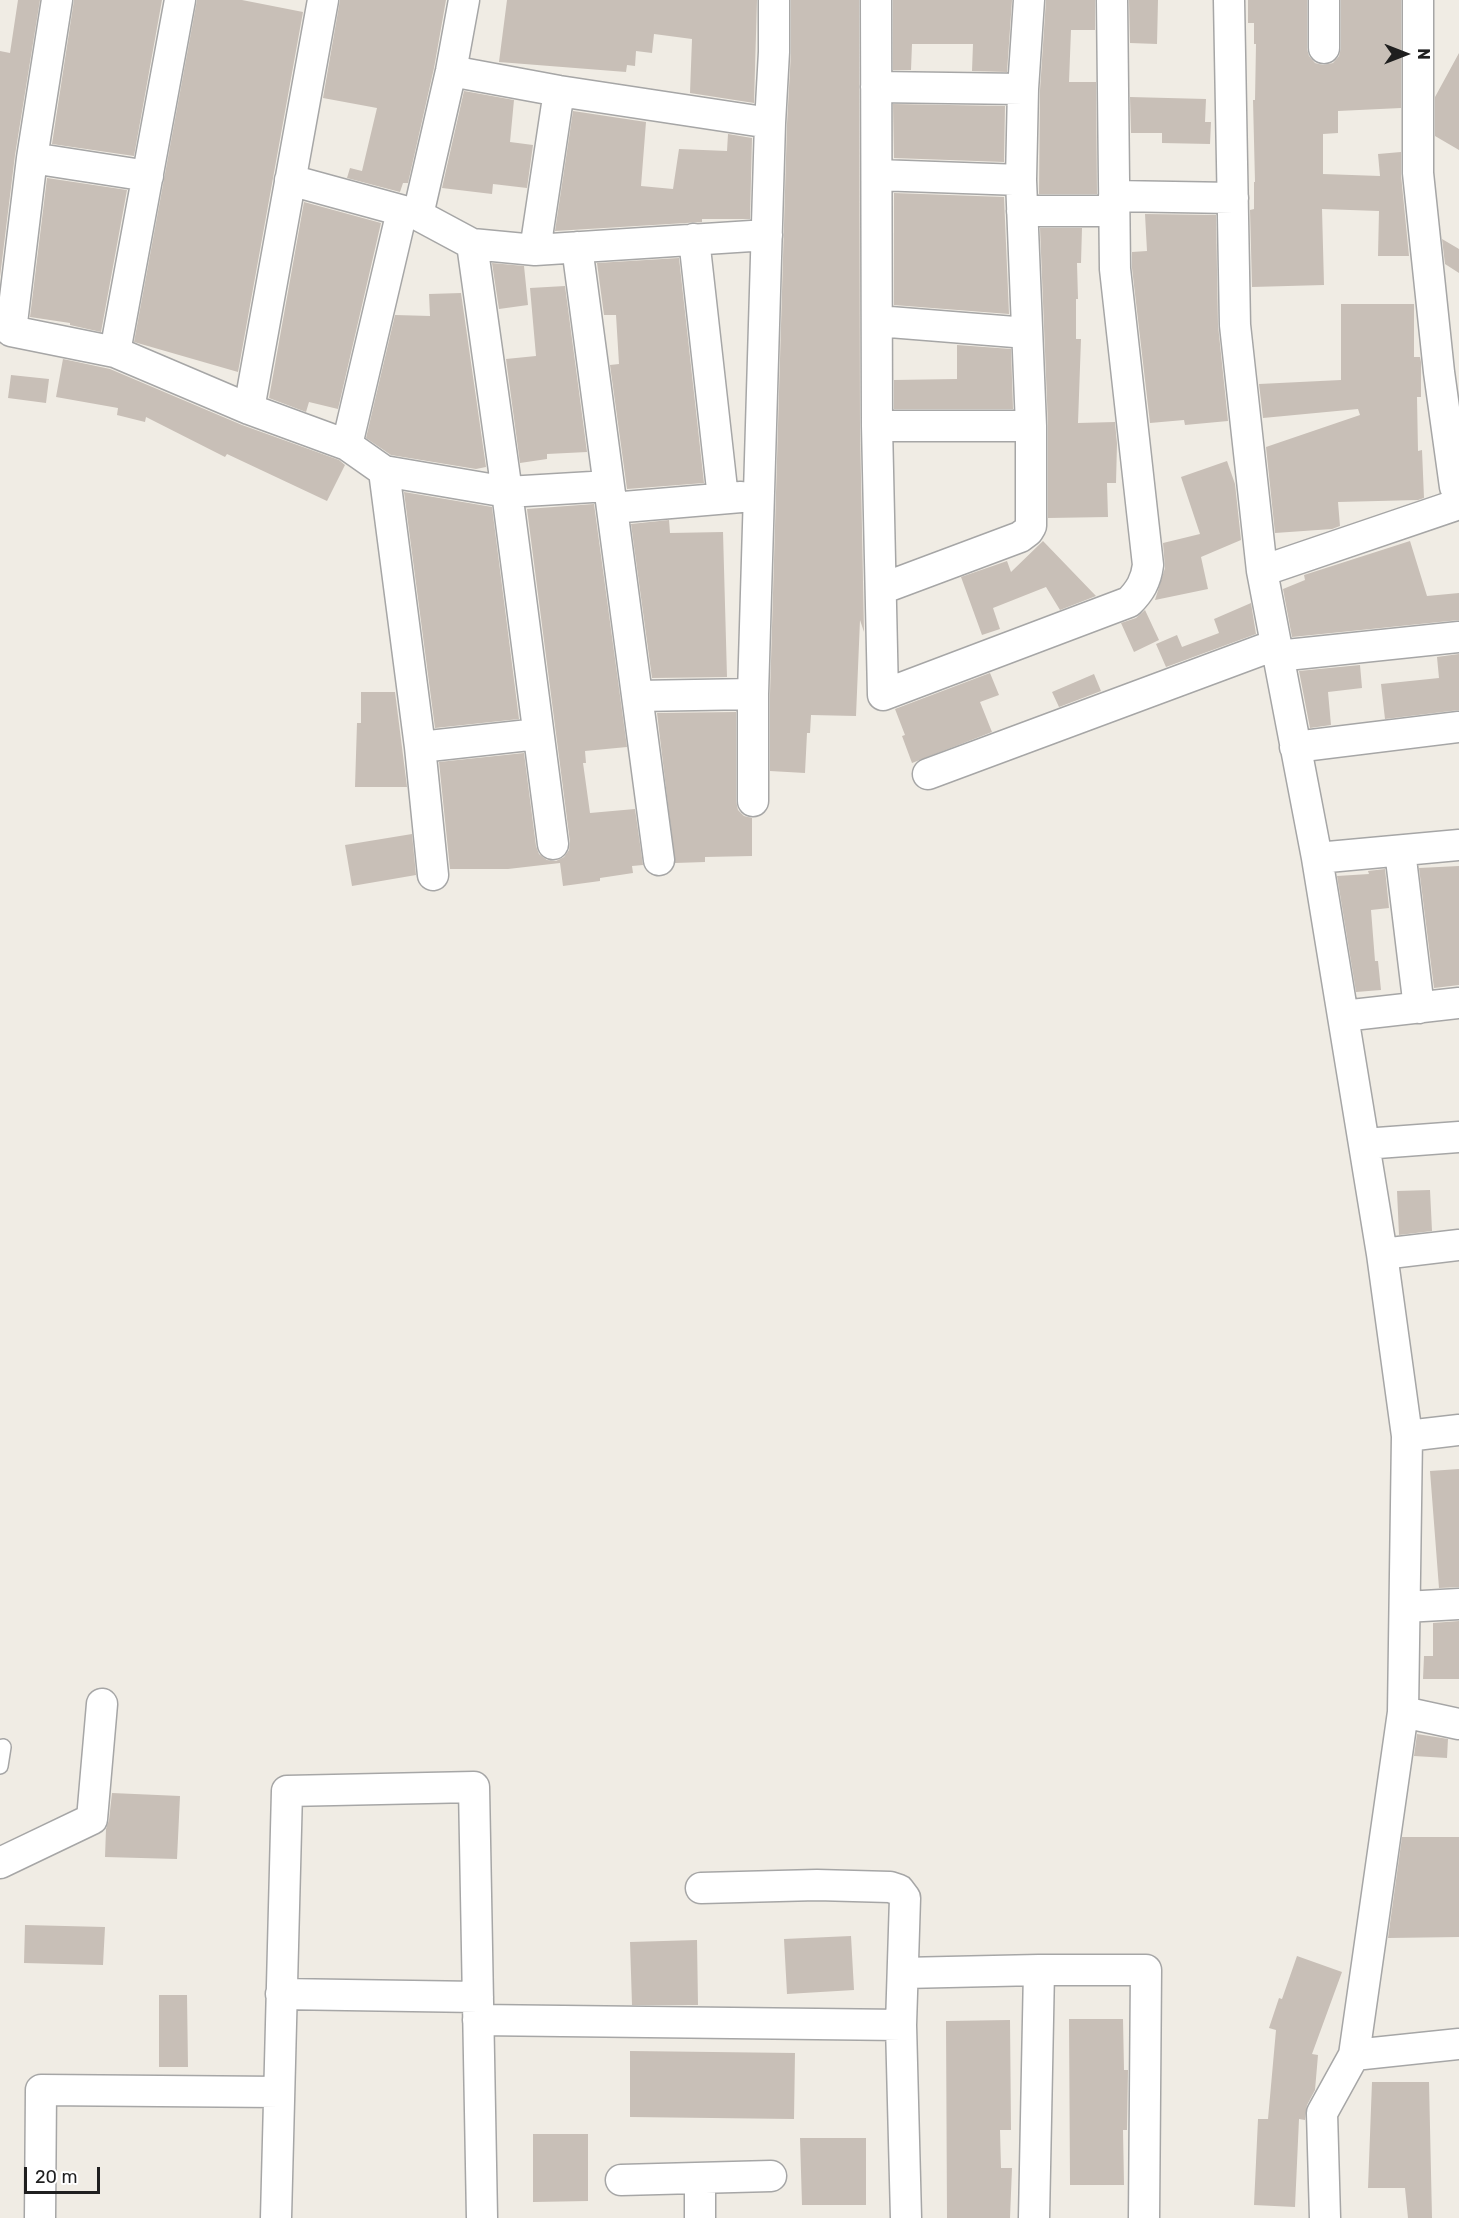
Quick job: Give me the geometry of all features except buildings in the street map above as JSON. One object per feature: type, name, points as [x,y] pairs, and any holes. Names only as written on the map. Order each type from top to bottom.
[{"type":"street","points":[[57,0],[32,158],[11,331],[115,352],[249,409],[347,445],[384,471],[507,492],[610,497],[723,498],[759,495]]},
{"type":"street","points":[[115,352],[180,0]]},
{"type":"street","points":[[249,409],[323,0]]},
{"type":"street","points":[[347,445],[451,71],[464,0]]},
{"type":"street","points":[[753,801],[753,694],[774,0]]},
{"type":"street","points":[[876,0],[882,695],[1129,602],[1138,593],[1146,578],[1148,566],[1115,269],[1112,0]]},
{"type":"street","points":[[881,589],[1020,537],[1031,526],[1030,426],[1021,180],[1023,89],[1029,0]]},
{"type":"street","points":[[1230,0],[1235,325],[1262,571],[1317,858],[1382,1254],[1407,1436],[1403,1712],[1354,2055],[1323,2114],[1324,2218]]},
{"type":"street","points":[[1324,0],[1324,48]]},
{"type":"street","points":[[1262,571],[1458,491],[1439,372],[1418,173],[1418,0]]},
{"type":"street","points":[[451,71],[559,91],[770,123]]},
{"type":"street","points":[[876,87],[1023,89]]},
{"type":"street","points":[[535,250],[559,91]]},
{"type":"street","points":[[32,158],[148,176]]},
{"type":"street","points":[[877,175],[1021,180]]},
{"type":"street","points":[[290,180],[410,213],[472,244],[535,250],[767,235]]},
{"type":"street","points":[[1022,211],[1114,203],[1233,198]]},
{"type":"street","points":[[694,239],[723,498]]},
{"type":"street","points":[[472,244],[553,844]]},
{"type":"street","points":[[577,247],[659,860]]},
{"type":"street","points":[[877,321],[1027,333]]},
{"type":"street","points":[[1439,372],[1459,349]]},
{"type":"street","points":[[878,426],[1030,426]]},
{"type":"street","points":[[384,471],[420,747],[433,875]]},
{"type":"street","points":[[927,774],[1276,650],[1459,637]]},
{"type":"street","points":[[637,696],[753,694]]},
{"type":"street","points":[[1295,747],[1459,727]]},
{"type":"street","points":[[420,747],[538,734]]},
{"type":"street","points":[[1317,858],[1459,845]]},
{"type":"street","points":[[1400,851],[1419,1008]]},
{"type":"street","points":[[1343,1016],[1459,1003]]},
{"type":"street","points":[[1364,1144],[1459,1137]]},
{"type":"street","points":[[1382,1254],[1459,1245]]},
{"type":"street","points":[[1407,1436],[1459,1430]]},
{"type":"street","points":[[1405,1607],[1459,1605]]},
{"type":"street","points":[[0,1863],[92,1819],[102,1704]]},
{"type":"street","points":[[1403,1712],[1459,1724]]},
{"type":"street","points":[[276,2218],[287,1791],[474,1787],[482,2218]]},
{"type":"street","points":[[701,1888],[817,1885],[890,1887],[899,1890],[905,1898],[901,2025],[906,2218]]},
{"type":"street","points":[[1034,2218],[1039,1970]]},
{"type":"street","points":[[903,1973],[1146,1970],[1144,2218]]},
{"type":"street","points":[[281,1994],[478,2008],[901,2025]]},
{"type":"street","points":[[1354,2055],[1459,2044]]},
{"type":"street","points":[[40,2218],[41,2090],[279,2092]]},
{"type":"street","points":[[621,2180],[771,2176]]},
{"type":"street","points":[[700,2179],[700,2218]]},
{"type":"lane","points":[[0,1766],[3,1747]]}]
